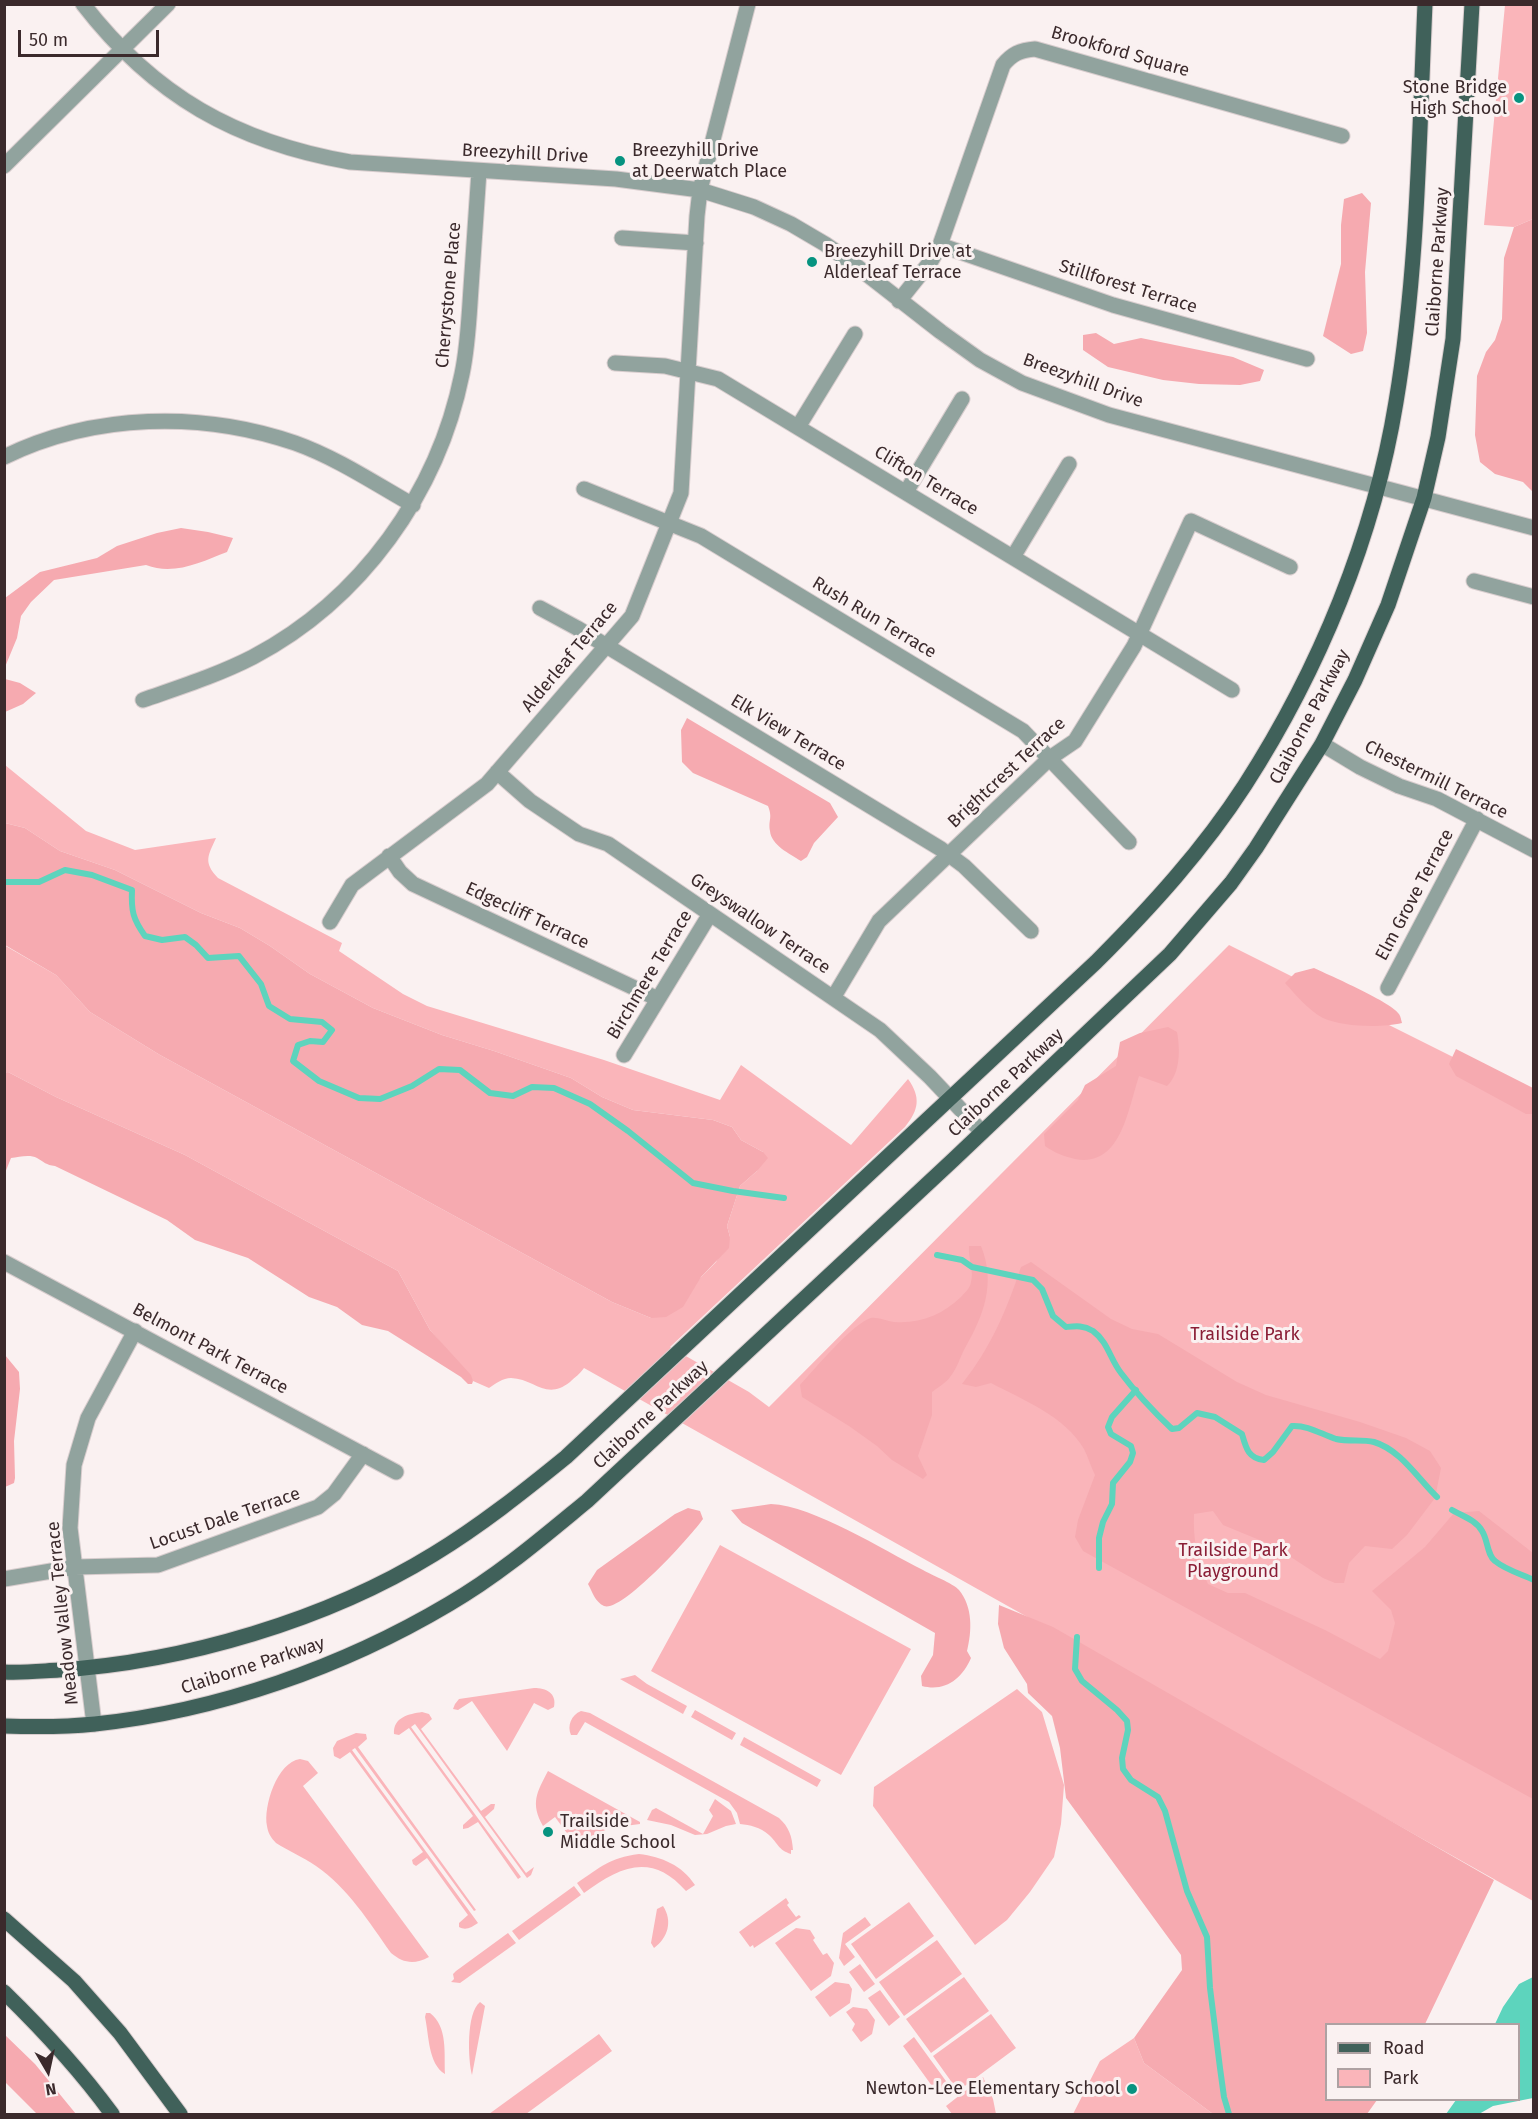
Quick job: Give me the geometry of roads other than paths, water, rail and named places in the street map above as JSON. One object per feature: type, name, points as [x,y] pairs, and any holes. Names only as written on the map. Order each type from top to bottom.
[{"type":"main road","name":"Claiborne Parkway","points":[[4,1672],[88,1668],[149,1659],[250,1634],[322,1610],[433,1555],[512,1501],[566,1457],[1096,962],[1145,912],[1204,841],[1245,786],[1297,696],[1334,614],[1360,546],[1396,404],[1410,294],[1425,4]]},
{"type":"main road","name":"Claiborne Parkway","points":[[4,1726],[94,1724],[182,1710],[247,1692],[319,1668],[387,1638],[450,1604],[518,1558],[586,1501],[1128,995],[1190,932],[1231,883],[1256,848],[1322,744],[1355,680],[1388,605],[1424,498],[1438,437],[1453,339],[1472,4]]},
{"type":"main road","points":[[4,1919],[74,1982],[120,2033],[180,2115]]},
{"type":"main road","points":[[4,1992],[38,2025],[94,2089],[112,2115]]},
{"type":"street","name":"Breezyhill Drive","points":[[83,4],[122,51],[156,81],[192,106],[231,128],[273,145],[312,156],[350,162],[616,178],[700,190],[754,207],[791,224],[825,244],[980,360],[1022,383],[1109,415],[1533,528]]},
{"type":"street","points":[[4,166],[168,4]]},
{"type":"street","name":"Alderleaf Terrace","points":[[330,922],[352,885],[487,784],[632,616],[670,524],[682,485],[700,190],[748,4]]},
{"type":"street","name":"Brookford Square","points":[[899,301],[931,261],[940,245],[1003,65],[1011,56],[1022,50],[1035,49],[1341,136]]},
{"type":"street","name":"Cherrystone Place","points":[[143,700],[220,673],[294,632],[328,606],[360,575],[386,545],[412,505],[443,442],[462,375],[468,328],[478,171]]},
{"type":"street","points":[[622,238],[696,243]]},
{"type":"street","name":"Stillforest Terrace","points":[[940,245],[1113,305],[1307,359]]},
{"type":"street","points":[[798,427],[855,334]]},
{"type":"street","name":"Clifton Terrace","points":[[615,363],[665,366],[718,379],[1232,690]]},
{"type":"street","points":[[906,492],[962,399]]},
{"type":"street","points":[[4,457],[54,438],[98,427],[141,422],[180,421],[223,425],[296,444],[339,462],[412,505]]},
{"type":"street","points":[[1013,556],[1069,464]]},
{"type":"street","name":"Rush Run Terrace","points":[[584,489],[701,536],[1023,731],[1129,842]]},
{"type":"street","name":"Brightcrest Terrace","points":[[832,998],[879,921],[1050,758],[1075,741],[1140,633],[1191,521],[1290,567]]},
{"type":"street","points":[[1474,581],[1533,597]]},
{"type":"street","name":"Elk View Terrace","points":[[540,608],[607,646],[949,855],[964,866],[1031,931]]},
{"type":"street","name":"Chestermill Terrace","points":[[1322,744],[1360,767],[1399,786],[1437,799],[1533,850]]},
{"type":"street","name":"Greyswallow Terrace","points":[[497,772],[530,801],[579,834],[608,844],[880,1030],[930,1077],[982,1132]]},
{"type":"street","name":"Elm Grove Terrace","points":[[1388,988],[1477,819]]},
{"type":"street","name":"Edgecliff Terrace","points":[[389,856],[400,872],[413,884],[658,999]]},
{"type":"street","name":"Birchmere Terrace","points":[[624,1055],[710,914]]},
{"type":"street","name":"Belmont Park Terrace","points":[[4,1262],[135,1330],[396,1472]]},
{"type":"street","name":"Meadow Valley Terrace","points":[[94,1724],[70,1528],[74,1465],[88,1418],[135,1330]]},
{"type":"street","name":"Locust Dale Terrace","points":[[4,1579],[75,1567],[158,1565],[318,1507],[334,1494],[363,1454]]},
{"type":"waterway","points":[[4,882],[39,882],[65,870],[92,875],[132,890],[134,915],[145,936],[162,940],[185,937],[208,958],[239,956],[261,984],[269,1006],[290,1019],[322,1022],[332,1030],[323,1042],[310,1041],[298,1045],[293,1061],[319,1081],[359,1098],[380,1099],[412,1086],[439,1069],[460,1070],[490,1093],[513,1096],[532,1087],[554,1088],[590,1104],[693,1183],[784,1198]]},
{"type":"waterway","points":[[937,1255],[962,1260],[972,1267],[1033,1280],[1042,1289],[1053,1316],[1066,1327],[1083,1327],[1098,1335],[1106,1345],[1117,1368],[1145,1402],[1172,1429],[1179,1428],[1197,1413],[1215,1417],[1242,1434],[1246,1448],[1251,1455],[1264,1460],[1273,1452],[1292,1426],[1309,1428],[1336,1439],[1374,1442],[1393,1451],[1437,1497]]},
{"type":"waterway","points":[[1099,1568],[1099,1538],[1103,1522],[1112,1504],[1113,1483],[1130,1462],[1133,1453],[1131,1446],[1111,1434],[1108,1427],[1112,1417],[1136,1390]]},
{"type":"waterway","points":[[1452,1510],[1473,1521],[1479,1527],[1490,1555],[1495,1561],[1534,1580]]},
{"type":"waterway","points":[[1077,1637],[1075,1669],[1082,1681],[1127,1721],[1128,1730],[1122,1758],[1123,1769],[1131,1780],[1158,1797],[1165,1811],[1187,1891],[1207,1937],[1210,1988],[1224,2097],[1229,2114]]},
{"type":"place","name":"Stone Bridge High School","points":[[1519,98]]},
{"type":"place","name":"Breezyhill Drive at Deerwatch Place","points":[[620,161]]},
{"type":"place","name":"Breezyhill Drive at Alderleaf Terrace","points":[[812,262]]},
{"type":"place","name":"Trailside Middle School","points":[[548,1832]]},
{"type":"place","name":"Newton-Lee Elementary School","points":[[1132,2089]]},
{"type":"park label","name":"Trailside Park","points":[[1245,1335]]},
{"type":"park label","name":"Trailside Park Playground","points":[[1233,1561]]}]
